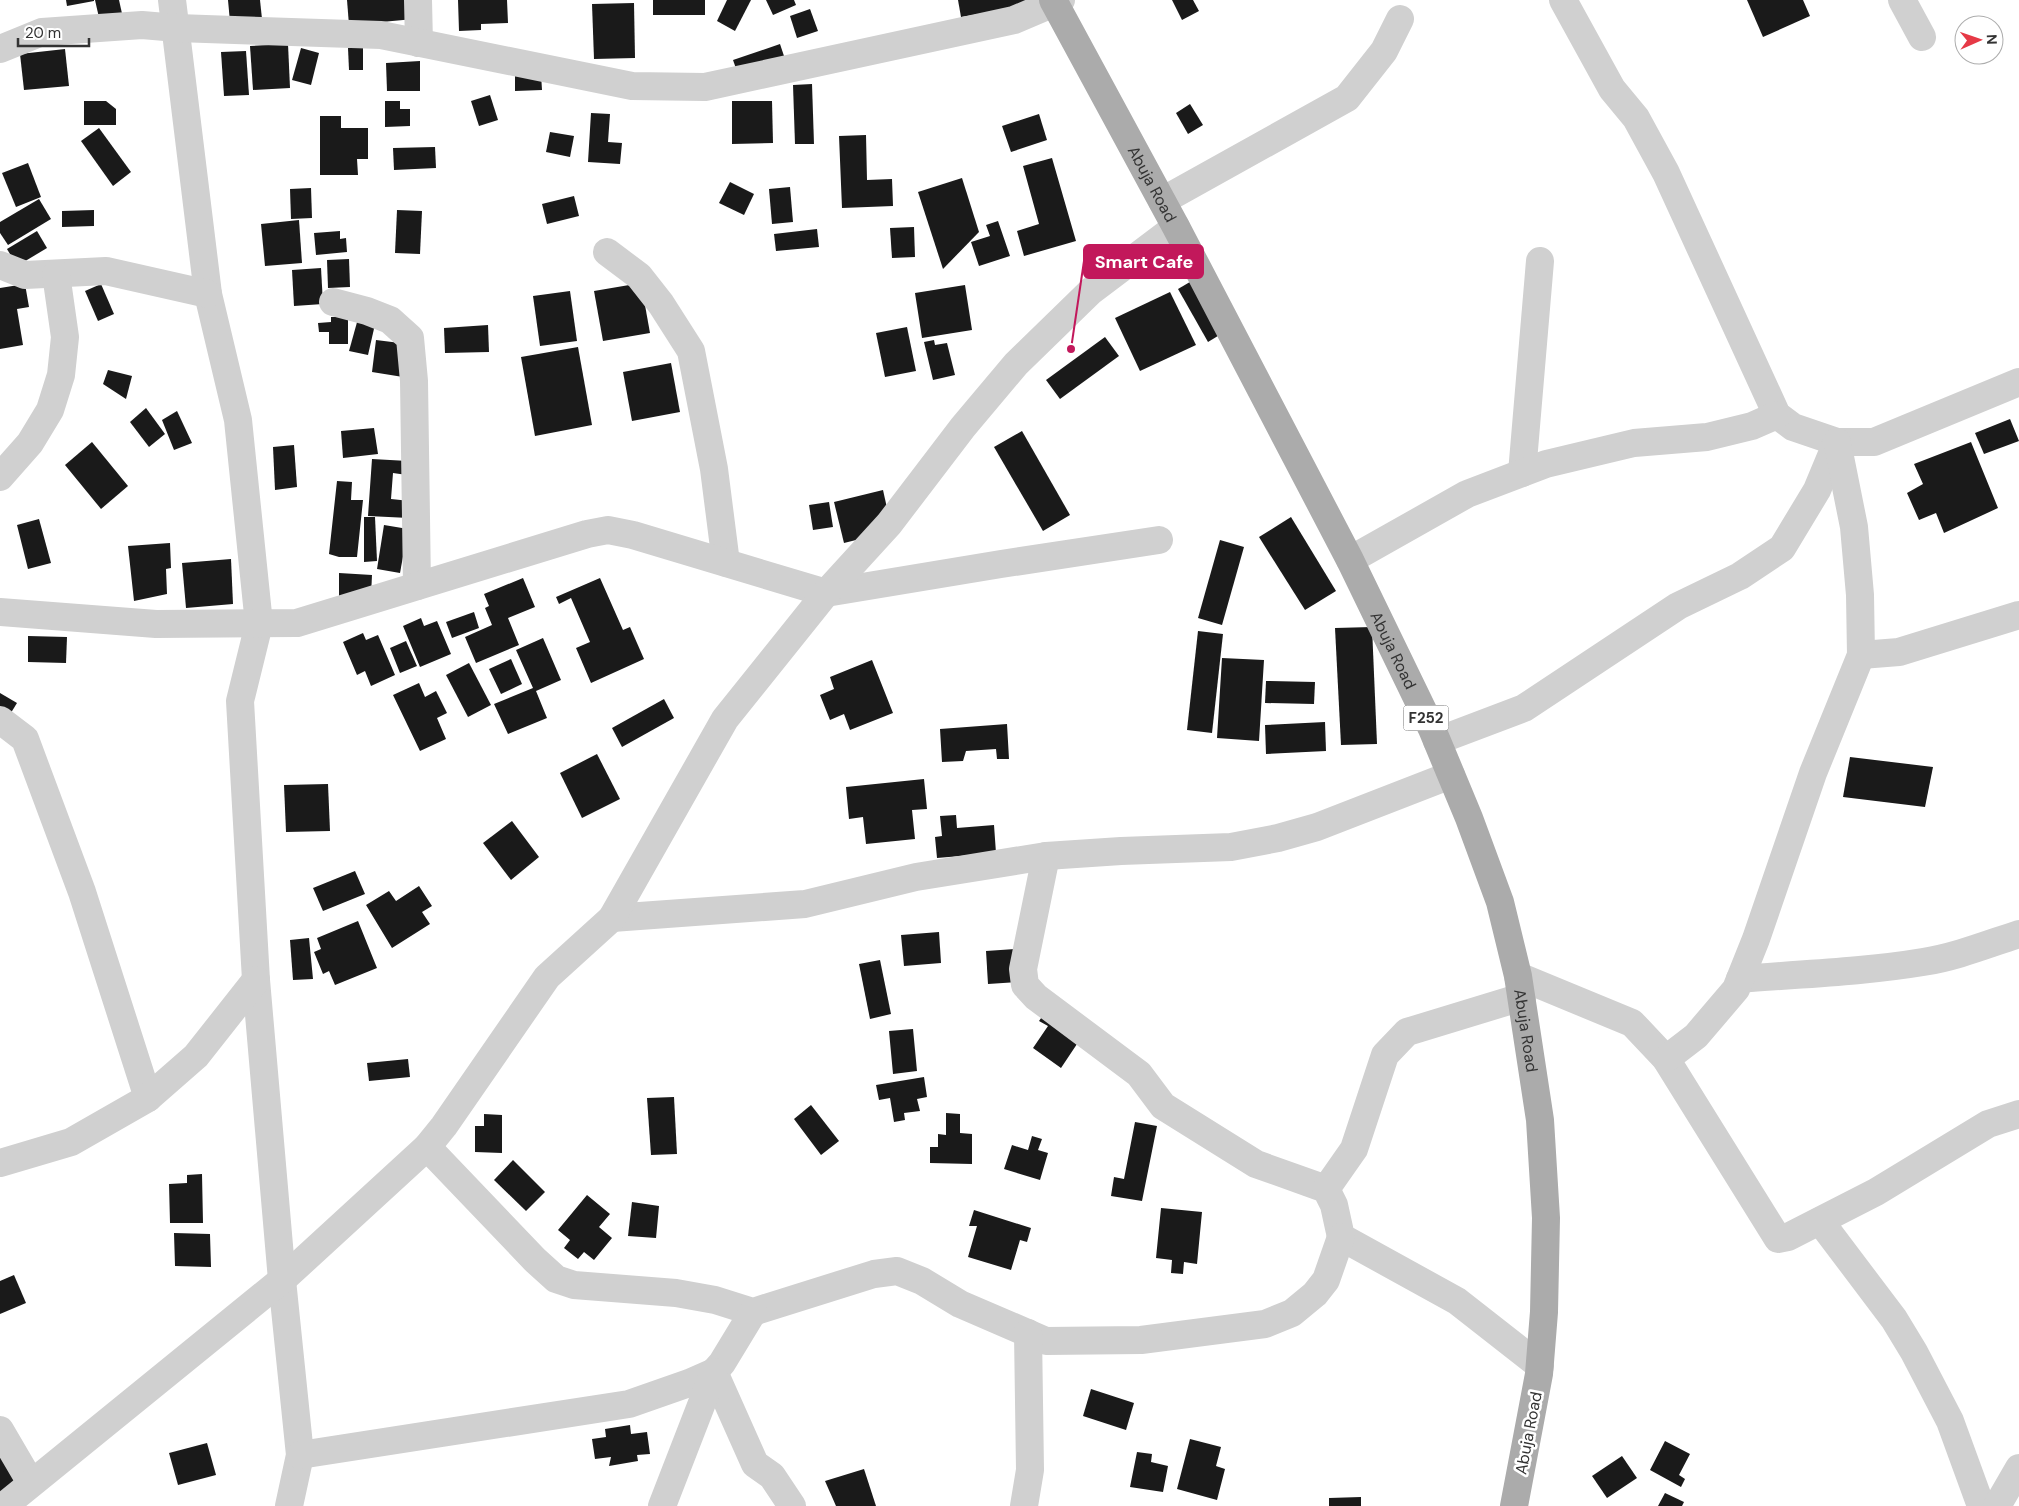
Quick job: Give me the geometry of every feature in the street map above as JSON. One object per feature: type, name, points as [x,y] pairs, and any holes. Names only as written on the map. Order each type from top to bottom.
[{"type":"main road","name":"Abuja Road","points":[[1056,1],[1350,560],[1437,741],[1500,902],[1520,987],[1540,1120],[1546,1218],[1544,1312],[1540,1366],[1514,1506]]},
{"type":"street","points":[[172,0],[177,28],[208,294],[238,420],[260,624],[240,701],[256,980],[282,1280],[300,1455],[289,1506]]},
{"type":"street","points":[[418,0],[419,43]]},
{"type":"street","points":[[1563,0],[1612,89],[1636,118],[1666,173],[1777,415],[1793,427],[1837,442],[1874,442],[2019,382]]},
{"type":"street","points":[[1902,0],[1922,37]]},
{"type":"street","points":[[0,49],[42,32],[142,25],[177,28],[381,35],[632,86],[705,87],[1014,20],[1056,1]]},
{"type":"street","points":[[1162,201],[1347,98],[1384,51],[1400,19]]},
{"type":"street","points":[[4,1506],[282,1280],[427,1147],[547,977],[612,918],[725,719],[826,593],[889,524],[963,427],[1016,364],[1091,291],[1176,227]]},
{"type":"street","points":[[607,252],[639,276],[661,304],[691,351],[714,468],[726,563]]},
{"type":"street","points":[[1522,473],[1540,262]]},
{"type":"street","points":[[0,265],[25,276],[106,271],[208,294]]},
{"type":"street","points":[[0,477],[30,443],[50,410],[61,375],[65,336],[56,274]]},
{"type":"street","points":[[333,302],[368,311],[390,320],[410,338],[414,390],[417,586]]},
{"type":"street","points":[[1350,560],[1467,494],[1546,464],[1634,443],[1707,437],[1752,426],[1777,415]]},
{"type":"street","points":[[1666,1059],[1696,1036],[1736,989],[1756,939],[1813,773],[1861,655],[1860,595],[1854,527],[1837,442]]},
{"type":"street","points":[[1437,741],[1524,708],[1678,606],[1740,576],[1782,548],[1817,490],[1837,442]]},
{"type":"street","points":[[0,612],[156,624],[297,623],[588,534],[608,530],[633,535],[826,593],[1159,540]]},
{"type":"street","points":[[1861,655],[1900,652],[2019,615]]},
{"type":"street","points":[[0,720],[25,739],[82,892],[148,1098]]},
{"type":"street","points":[[612,918],[805,904],[916,877],[1046,856],[1231,847],[1317,827],[1451,775]]},
{"type":"street","points":[[427,1147],[535,1260],[556,1279],[574,1285],[676,1293],[715,1300],[752,1312],[874,1274],[896,1271],[922,1281],[960,1304],[1046,1341],[1141,1340],[1265,1324],[1292,1313],[1314,1294],[1326,1280],[1341,1237],[1334,1205],[1326,1189],[1256,1164],[1163,1106],[1139,1074],[1036,997],[1025,985],[1023,969],[1046,856]]},
{"type":"street","points":[[1740,979],[1924,962],[2019,934]]},
{"type":"street","points":[[0,1163],[71,1142],[148,1098],[196,1056],[256,980]]},
{"type":"street","points":[[1326,1189],[1354,1149],[1385,1055],[1406,1032],[1520,987],[1632,1023],[1666,1059],[1778,1239],[1788,1237],[1876,1192],[1988,1124],[2019,1114]]},
{"type":"street","points":[[1820,1221],[1894,1319],[1914,1352],[1950,1421],[1981,1506]]},
{"type":"street","points":[[1341,1237],[1457,1301],[1540,1366]]},
{"type":"street","points":[[662,1506],[714,1372],[722,1363],[752,1312]]},
{"type":"street","points":[[1024,1506],[1030,1470],[1028,1334]]},
{"type":"street","points":[[300,1455],[629,1404],[714,1372]]},
{"type":"street","points":[[714,1372],[755,1464],[772,1476],[792,1506]]},
{"type":"street","points":[[0,1430],[31,1483]]},
{"type":"street","points":[[1997,1506],[2019,1468]]},
{"type":"building","points":[[66,0],[94,0],[94,1],[67,6]]},
{"type":"building","points":[[95,0],[119,0],[123,18],[100,22]]},
{"type":"building","points":[[228,0],[260,0],[262,19],[230,22]]},
{"type":"building","points":[[347,0],[412,0],[414,19],[349,25]]},
{"type":"building","points":[[458,0],[507,0],[508,23],[481,24],[481,30],[459,31]]},
{"type":"building","points":[[653,0],[705,0],[705,15],[653,15]]},
{"type":"building","points":[[727,0],[751,0],[735,31],[717,21]]},
{"type":"building","points":[[766,0],[794,0],[796,5],[773,15]]},
{"type":"building","points":[[958,0],[1027,0],[1028,6],[961,17]]},
{"type":"building","points":[[1172,0],[1193,0],[1199,11],[1182,20]]},
{"type":"building","points":[[1747,0],[1803,0],[1810,16],[1763,37]]},
{"type":"building","points":[[634,3],[635,58],[594,59],[592,4]]},
{"type":"building","points":[[810,9],[818,31],[797,38],[790,16]]},
{"type":"building","points":[[288,44],[290,88],[253,90],[250,46]]},
{"type":"building","points":[[780,44],[786,62],[739,77],[733,60]]},
{"type":"building","points":[[301,48],[319,53],[311,85],[292,80]]},
{"type":"building","points":[[348,48],[363,48],[363,70],[349,70]]},
{"type":"building","points":[[65,49],[69,86],[24,90],[20,54]]},
{"type":"building","points":[[246,51],[249,95],[224,96],[221,52]]},
{"type":"building","points":[[420,61],[420,91],[387,91],[386,63]]},
{"type":"building","points":[[515,73],[541,73],[542,90],[515,91]]},
{"type":"building","points":[[812,84],[814,144],[795,144],[793,85]]},
{"type":"building","points":[[490,95],[498,120],[479,126],[471,101]]},
{"type":"building","points":[[84,101],[106,101],[116,109],[116,125],[84,125]]},
{"type":"building","points":[[385,101],[400,101],[400,109],[410,109],[410,126],[385,127]]},
{"type":"building","points":[[732,101],[772,101],[773,143],[732,144]]},
{"type":"building","points":[[1190,104],[1203,125],[1188,134],[1176,113]]},
{"type":"building","points":[[591,113],[610,114],[608,142],[622,143],[620,164],[588,162]]},
{"type":"building","points":[[1039,114],[1047,140],[1011,152],[1002,126]]},
{"type":"building","points":[[320,116],[341,116],[341,128],[368,128],[368,159],[357,159],[358,175],[320,175]]},
{"type":"building","points":[[99,128],[131,172],[113,186],[81,141]]},
{"type":"building","points":[[550,132],[574,136],[570,157],[546,152]]},
{"type":"building","points":[[866,135],[867,180],[892,179],[893,206],[842,208],[839,136]]},
{"type":"building","points":[[435,147],[436,168],[394,170],[393,148]]},
{"type":"building","points":[[1052,158],[1076,241],[1024,256],[1017,231],[1039,224],[1023,166]]},
{"type":"building","points":[[28,163],[41,197],[16,207],[2,173]]},
{"type":"building","points":[[962,178],[979,232],[943,269],[918,192]]},
{"type":"building","points":[[730,182],[754,194],[744,215],[719,203]]},
{"type":"building","points":[[790,187],[793,222],[772,224],[769,189]]},
{"type":"building","points":[[311,188],[312,218],[291,219],[290,189]]},
{"type":"building","points":[[574,196],[579,216],[547,224],[542,204]]},
{"type":"building","points":[[39,199],[51,219],[8,245],[0,233],[0,222]]},
{"type":"building","points":[[94,210],[94,226],[62,227],[62,211]]},
{"type":"building","points":[[397,210],[422,211],[420,254],[395,253]]},
{"type":"building","points":[[299,220],[302,263],[265,266],[261,224]]},
{"type":"building","points":[[998,221],[1010,256],[979,266],[971,242],[990,236],[986,225]]},
{"type":"building","points":[[914,227],[915,257],[892,258],[890,228]]},
{"type":"building","points":[[817,229],[819,247],[776,251],[774,234]]},
{"type":"building","points":[[37,231],[47,248],[17,266],[7,249]]},
{"type":"building","points":[[340,231],[340,239],[346,238],[347,252],[316,255],[314,233]]},
{"type":"building","points":[[349,259],[350,287],[328,288],[327,260]]},
{"type":"building","points":[[321,268],[323,304],[294,306],[292,270]]},
{"type":"building","points":[[1195,279],[1226,331],[1208,342],[1178,289]]},
{"type":"building","points":[[641,283],[650,333],[603,341],[594,291]]},
{"type":"building","points":[[25,284],[29,307],[17,309],[23,345],[0,349],[0,288]]},
{"type":"building","points":[[101,284],[114,314],[98,321],[85,291]]},
{"type":"building","points":[[965,285],[972,330],[922,338],[915,293]]},
{"type":"building","points":[[570,291],[577,341],[540,346],[533,296]]},
{"type":"building","points":[[1170,292],[1196,345],[1140,371],[1115,318]]},
{"type":"building","points":[[359,315],[376,320],[368,355],[349,351]]},
{"type":"building","points":[[331,317],[348,317],[348,344],[329,344],[329,332],[319,332],[318,323],[331,322]]},
{"type":"building","points":[[488,325],[489,352],[445,353],[444,328]]},
{"type":"building","points":[[907,327],[916,371],[885,377],[876,333]]},
{"type":"building","points":[[1105,337],[1119,356],[1060,399],[1046,380]]},
{"type":"building","points":[[376,340],[408,344],[403,377],[372,372]]},
{"type":"building","points":[[934,340],[935,345],[947,343],[955,375],[933,380],[924,342]]},
{"type":"building","points":[[578,347],[592,425],[535,436],[521,357]]},
{"type":"building","points":[[671,363],[680,412],[632,421],[623,372]]},
{"type":"building","points":[[108,370],[132,376],[126,399],[103,384]]},
{"type":"building","points":[[146,408],[165,434],[149,447],[130,422]]},
{"type":"building","points":[[177,411],[192,443],[174,450],[162,420]]},
{"type":"building","points":[[2010,419],[2019,441],[1984,454],[1975,433]]},
{"type":"building","points":[[374,428],[378,454],[343,458],[341,431]]},
{"type":"building","points":[[1022,431],[1070,515],[1043,531],[994,447]]},
{"type":"building","points":[[92,442],[128,486],[101,509],[65,465]]},
{"type":"building","points":[[1971,442],[1998,508],[1944,533],[1936,513],[1919,520],[1907,493],[1923,484],[1914,464]]},
{"type":"building","points":[[294,445],[297,487],[275,490],[273,447]]},
{"type":"building","points":[[372,459],[408,461],[407,475],[393,473],[391,499],[410,501],[409,518],[368,516]]},
{"type":"building","points":[[337,481],[352,482],[351,500],[363,500],[357,557],[339,557],[329,554]]},
{"type":"building","points":[[883,490],[887,508],[872,536],[844,543],[834,502]]},
{"type":"building","points":[[829,502],[833,527],[813,530],[809,505]]},
{"type":"building","points":[[364,517],[375,517],[377,561],[364,562]]},
{"type":"building","points":[[1291,517],[1336,591],[1305,610],[1259,537]]},
{"type":"building","points":[[39,519],[51,563],[28,569],[17,525]]},
{"type":"building","points":[[384,525],[408,529],[400,573],[377,569]]},
{"type":"building","points":[[1220,540],[1244,547],[1222,625],[1198,618]]},
{"type":"building","points":[[170,543],[171,568],[166,569],[167,594],[134,601],[128,546]]},
{"type":"building","points":[[231,559],[233,604],[186,608],[182,563]]},
{"type":"building","points":[[339,573],[372,575],[371,596],[339,596]]},
{"type":"building","points":[[523,578],[535,607],[508,618],[519,645],[476,663],[465,637],[492,625],[485,608],[489,606],[484,594]]},
{"type":"building","points":[[600,578],[623,630],[630,627],[644,659],[591,683],[576,648],[590,642],[571,598],[559,604],[556,597]]},
{"type":"building","points":[[474,612],[479,628],[452,638],[446,622]]},
{"type":"building","points":[[421,618],[424,626],[437,621],[451,654],[420,667],[403,626]]},
{"type":"building","points":[[1372,627],[1377,744],[1341,745],[1335,628]]},
{"type":"building","points":[[1198,631],[1223,634],[1212,733],[1187,730]]},
{"type":"building","points":[[363,633],[366,640],[378,635],[395,675],[371,686],[365,671],[357,675],[343,642]]},
{"type":"building","points":[[28,636],[67,637],[66,663],[28,662]]},
{"type":"building","points":[[543,638],[561,680],[536,691],[547,718],[508,734],[494,704],[533,688],[516,650]]},
{"type":"building","points":[[406,641],[417,666],[400,673],[390,648]]},
{"type":"building","points":[[1222,658],[1264,660],[1259,741],[1217,738]]},
{"type":"building","points":[[511,659],[522,684],[501,694],[489,669]]},
{"type":"building","points":[[872,660],[893,713],[850,730],[844,714],[830,720],[820,695],[834,689],[830,677]]},
{"type":"building","points":[[469,663],[491,705],[468,717],[446,675]]},
{"type":"building","points":[[1266,681],[1315,682],[1314,704],[1265,703]]},
{"type":"building","points":[[419,683],[425,697],[436,691],[447,713],[437,718],[446,739],[420,751],[393,695]]},
{"type":"building","points":[[0,693],[17,703],[9,716],[0,711]]},
{"type":"building","points":[[664,699],[674,718],[622,747],[612,728]]},
{"type":"building","points":[[1325,722],[1326,751],[1266,754],[1265,725]]},
{"type":"building","points":[[1007,724],[1009,759],[997,759],[996,749],[966,751],[963,761],[942,762],[940,729]]},
{"type":"building","points":[[597,754],[620,799],[582,818],[560,773]]},
{"type":"building","points":[[1850,757],[1933,767],[1925,807],[1843,797]]},
{"type":"building","points":[[924,779],[927,809],[912,810],[915,839],[866,844],[863,817],[849,819],[846,787]]},
{"type":"building","points":[[328,784],[330,831],[286,832],[284,785]]},
{"type":"building","points":[[956,815],[957,828],[994,825],[996,853],[937,858],[935,837],[942,836],[940,816]]},
{"type":"building","points":[[512,821],[539,857],[511,880],[483,843]]},
{"type":"building","points":[[355,871],[365,894],[323,911],[313,888]]},
{"type":"building","points":[[419,886],[432,906],[422,912],[430,924],[392,948],[366,905],[389,891],[396,901]]},
{"type":"building","points":[[358,921],[377,968],[335,985],[329,971],[323,974],[314,952],[321,949],[317,938]]},
{"type":"building","points":[[939,932],[941,963],[904,966],[901,935]]},
{"type":"building","points":[[309,938],[313,979],[293,980],[290,940]]},
{"type":"building","points":[[1015,949],[1018,982],[988,984],[986,951]]},
{"type":"building","points":[[880,960],[891,1014],[870,1019],[859,964]]},
{"type":"building","points":[[1046,1011],[1083,1035],[1061,1068],[1033,1048],[1048,1026],[1039,1021]]},
{"type":"building","points":[[913,1029],[917,1071],[893,1074],[889,1031]]},
{"type":"building","points":[[408,1059],[410,1077],[369,1081],[367,1063]]},
{"type":"building","points":[[924,1077],[927,1097],[917,1099],[920,1111],[904,1113],[905,1120],[894,1122],[890,1098],[879,1100],[876,1085]]},
{"type":"building","points":[[674,1097],[677,1154],[651,1155],[647,1098]]},
{"type":"building","points":[[811,1105],[839,1141],[821,1155],[794,1119]]},
{"type":"building","points":[[946,1113],[960,1114],[960,1133],[972,1134],[972,1164],[930,1163],[930,1147],[938,1147],[938,1134],[946,1135]]},
{"type":"building","points":[[484,1114],[502,1115],[502,1153],[475,1152],[475,1126],[484,1126]]},
{"type":"building","points":[[1135,1122],[1157,1126],[1142,1201],[1111,1196],[1114,1177],[1124,1179]]},
{"type":"building","points":[[1032,1136],[1042,1139],[1038,1150],[1048,1153],[1040,1180],[1004,1169],[1012,1145],[1028,1150]]},
{"type":"building","points":[[513,1160],[545,1192],[526,1211],[494,1180]]},
{"type":"building","points":[[202,1174],[203,1223],[170,1223],[169,1184],[187,1183],[187,1175]]},
{"type":"building","points":[[587,1195],[610,1214],[599,1227],[612,1238],[594,1260],[584,1252],[578,1259],[564,1248],[570,1240],[558,1230]]},
{"type":"building","points":[[632,1202],[659,1206],[656,1238],[628,1236]]},
{"type":"building","points":[[1161,1208],[1202,1212],[1197,1264],[1184,1262],[1183,1274],[1171,1273],[1172,1260],[1156,1258]]},
{"type":"building","points":[[974,1210],[1031,1228],[1027,1242],[1020,1240],[1011,1270],[968,1257],[977,1226],[969,1226]]},
{"type":"building","points":[[174,1233],[210,1234],[211,1267],[175,1266]]},
{"type":"building","points":[[14,1275],[26,1303],[0,1314],[0,1281]]},
{"type":"building","points":[[1091,1389],[1134,1403],[1126,1430],[1083,1416]]},
{"type":"building","points":[[630,1425],[631,1434],[647,1432],[650,1454],[637,1455],[638,1461],[609,1466],[611,1457],[595,1459],[592,1439],[606,1437],[605,1429]]},
{"type":"building","points":[[1190,1439],[1221,1447],[1216,1466],[1225,1469],[1217,1500],[1177,1489]]},
{"type":"building","points":[[1665,1441],[1690,1454],[1679,1475],[1685,1479],[1681,1487],[1650,1470]]},
{"type":"building","points":[[207,1443],[216,1475],[178,1485],[169,1453]]},
{"type":"building","points":[[0,1450],[20,1481],[0,1495]]},
{"type":"building","points":[[1137,1452],[1152,1454],[1151,1462],[1168,1466],[1163,1492],[1130,1487]]},
{"type":"building","points":[[1622,1456],[1637,1478],[1607,1498],[1592,1476]]},
{"type":"building","points":[[864,1469],[876,1506],[836,1506],[825,1481]]},
{"type":"building","points":[[1665,1493],[1684,1502],[1682,1506],[1658,1506]]},
{"type":"building","points":[[1361,1497],[1361,1506],[1329,1506],[1329,1498]]},
{"type":"place","name":"Smart Cafe","points":[[1071,349]]}]
